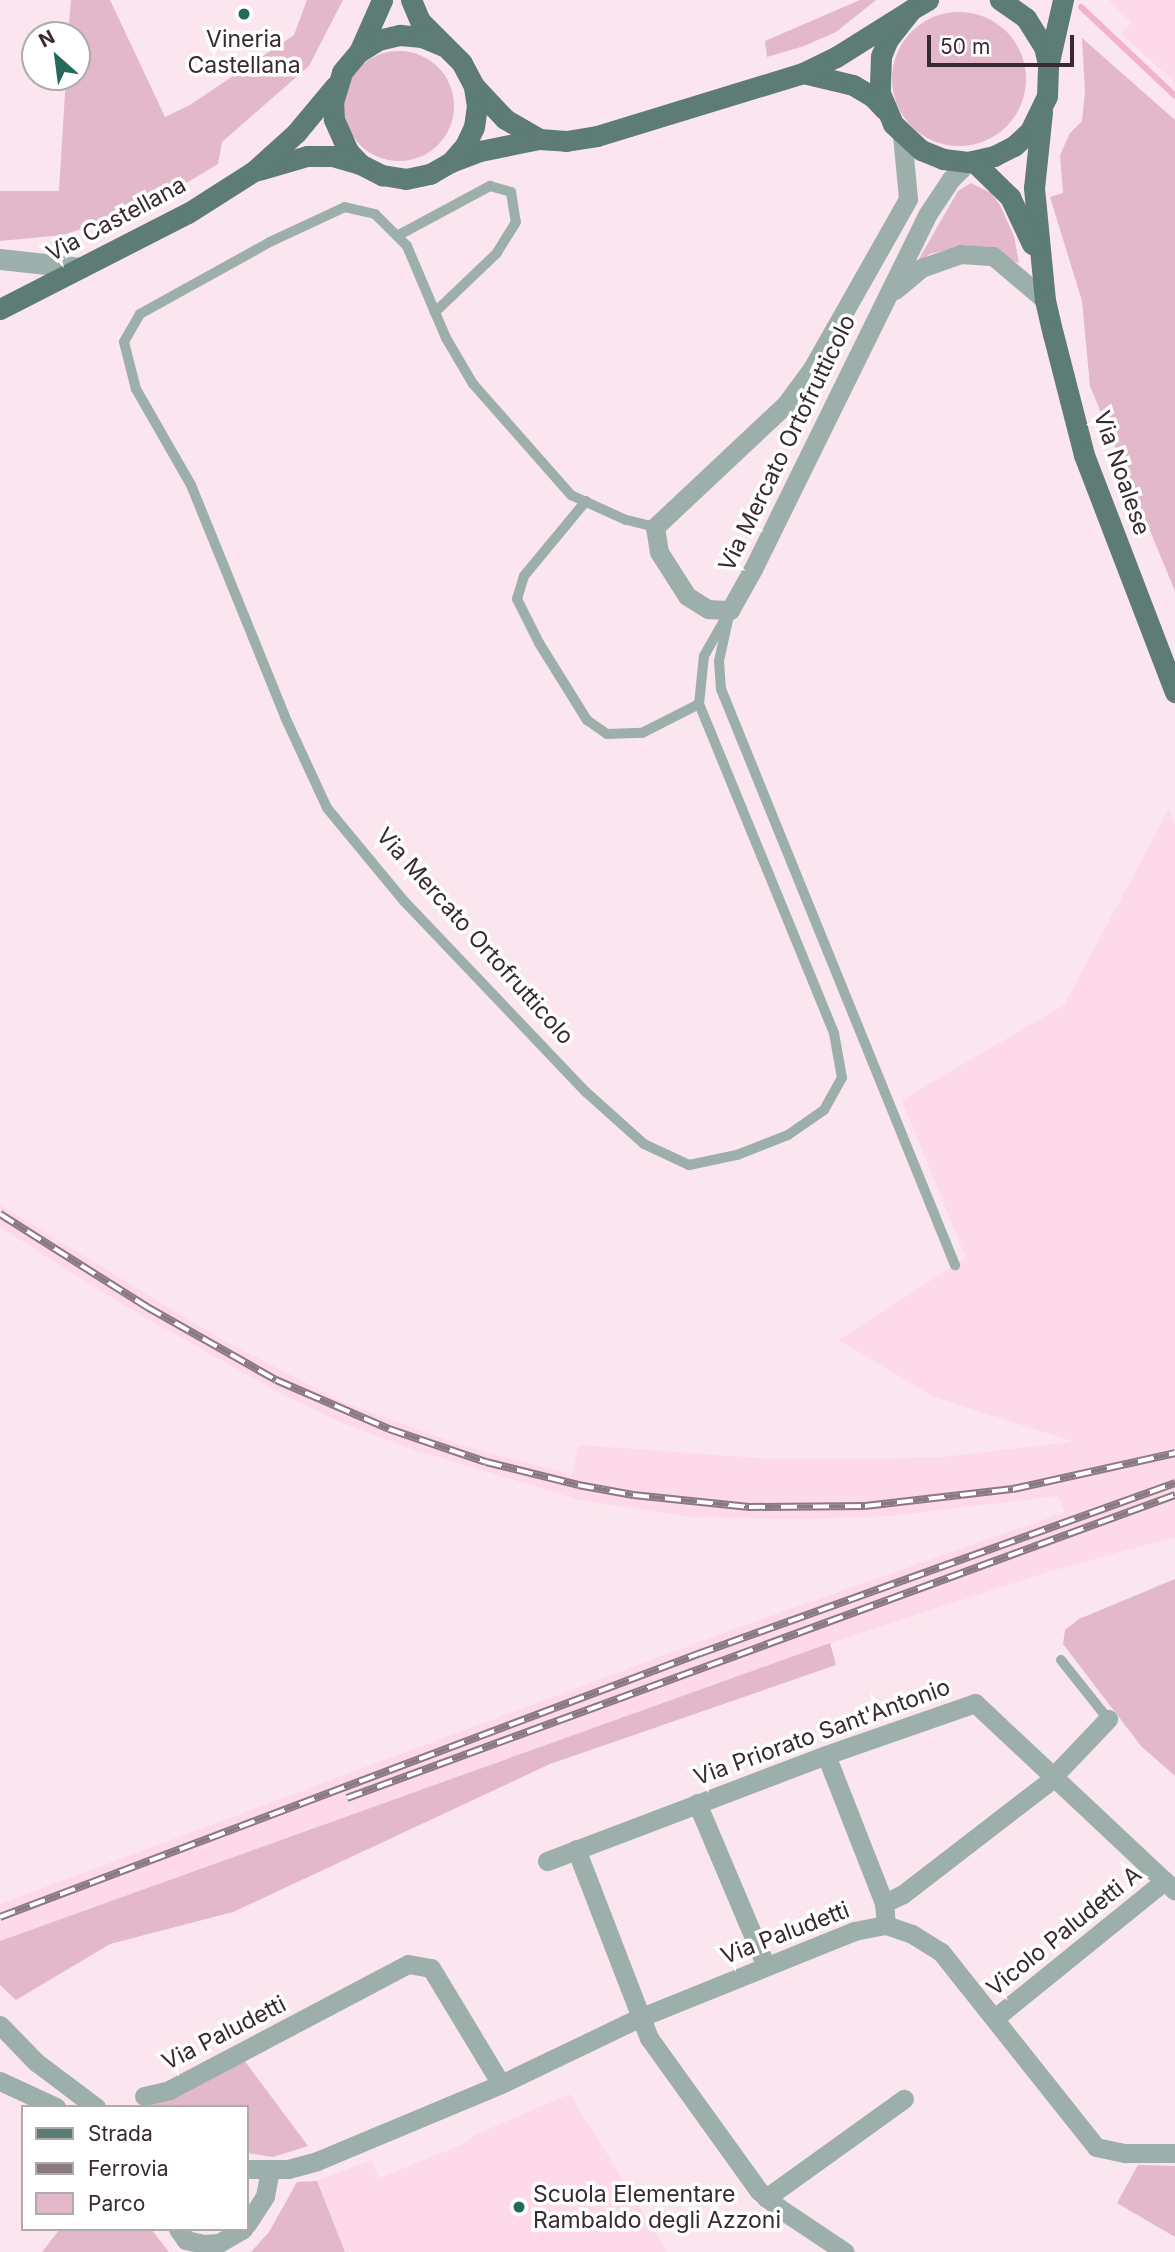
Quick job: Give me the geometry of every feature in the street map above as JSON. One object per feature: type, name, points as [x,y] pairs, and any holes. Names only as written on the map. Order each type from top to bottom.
[{"type":"main road","name":"Via Castellana","points":[[0,309],[188,213],[254,171],[296,133],[337,85],[342,72],[359,51],[382,0]]},
{"type":"main road","points":[[411,0],[420,21],[462,63],[474,86],[505,119],[539,139]]},
{"type":"main road","name":"Via Noalese","points":[[1000,0],[1026,18],[1036,32],[1048,64]]},
{"type":"main road","name":"Via Noalese","points":[[1063,0],[1048,64],[1048,88],[1042,112],[1034,188],[1045,300],[1084,455],[1175,692]]},
{"type":"main road","name":"Via Castellana","points":[[254,171],[307,156],[332,156],[360,164],[382,175],[406,179],[430,174],[451,162],[480,151],[539,139],[566,141],[597,136],[803,73],[836,57],[920,5]]},
{"type":"main road","points":[[886,111],[879,75],[881,56],[898,23],[920,5]]},
{"type":"main road","points":[[359,51],[379,40],[400,35],[422,37],[443,46]]},
{"type":"main road","points":[[803,73],[853,85],[873,97],[902,135],[921,150],[943,159],[970,162]]},
{"type":"main road","points":[[337,85],[333,102],[339,136],[360,164]]},
{"type":"main road","points":[[451,162],[465,146],[474,127],[477,106],[474,86]]},
{"type":"main road","name":"Via Noalese","points":[[970,162],[994,156],[1014,146],[1030,131],[1042,112]]},
{"type":"main road","name":"Via Noalese","points":[[970,162],[1010,197],[1041,265]]},
{"type":"street","name":"Via Mercato Ortofrutticolo","points":[[655,527],[786,404],[813,367],[908,200],[902,135]]},
{"type":"street","name":"Via Mercato Ortofrutticolo","points":[[730,610],[753,569],[927,215],[951,179],[970,162]]},
{"type":"street","name":"Via Mercato Ortofrutticolo","points":[[887,298],[921,268],[961,254],[993,256],[1045,300]]},
{"type":"street","points":[[0,259],[81,268]]},
{"type":"street","points":[[655,527],[659,552],[687,596],[708,609],[730,610]]},
{"type":"street","name":"Via Priorato Sant'Antonio","points":[[547,1861],[826,1755],[975,1703],[1170,1886]]},
{"type":"street","points":[[884,1903],[903,1894],[1054,1778],[1108,1719]]},
{"type":"street","points":[[826,1755],[884,1903],[886,1925]]},
{"type":"street","points":[[697,1803],[766,1966]]},
{"type":"street","points":[[576,1849],[639,2018],[649,2038],[766,2199],[845,2252]]},
{"type":"street","name":"Vicolo Paludetti A","points":[[995,2018],[1170,1886]]},
{"type":"street","name":"Via Paludetti","points":[[248,2168],[270,2171],[317,2161],[500,2084],[639,2018],[854,1931],[886,1925],[912,1934],[941,1952],[1096,2147],[1125,2153],[1175,2153]]},
{"type":"street","name":"Via Paludetti","points":[[144,2096],[169,2090],[408,1964],[431,1968],[500,2084]]},
{"type":"street","points":[[0,2025],[36,2062],[93,2105]]},
{"type":"street","points":[[0,2081],[52,2105]]},
{"type":"street","points":[[766,2199],[904,2099]]},
{"type":"street","points":[[248,2222],[265,2196],[270,2171]]},
{"type":"street","points":[[179,2231],[186,2240],[219,2244],[240,2231]]},
{"type":"lane","points":[[397,236],[490,186],[510,192],[516,222],[497,253],[435,312]]},
{"type":"lane","name":"Via Mercato Ortofrutticolo","points":[[655,527],[626,520],[571,495],[473,384],[446,338],[407,246],[375,214],[345,207],[270,242],[140,314],[124,342],[136,389],[191,485],[285,717],[327,808],[404,901],[586,1093],[644,1144],[689,1165],[737,1155],[788,1135],[824,1110],[842,1078],[834,1033],[699,704],[704,656],[730,610]]},
{"type":"lane","points":[[586,501],[524,576],[517,599],[539,643],[587,720],[607,734],[642,733],[699,704]]},
{"type":"lane","points":[[730,610],[719,662],[721,689],[955,1265]]},
{"type":"lane","points":[[1061,1660],[1108,1719]]},
{"type":"shaded area","points":[[1109,0],[1175,0],[1175,83],[1122,34],[1131,23]]},
{"type":"shaded area","points":[[1169,809],[1175,825],[1175,1537],[1047,1572],[830,1643],[0,1941],[0,1904],[745,1625],[1065,1512],[1058,1496],[889,1516],[799,1519],[691,1517],[580,1500],[412,1449],[340,1422],[276,1391],[123,1305],[0,1227],[0,1205],[222,1340],[345,1403],[460,1445],[572,1475],[579,1445],[770,1459],[880,1459],[942,1457],[1074,1442],[932,1396],[839,1340],[966,1258],[902,1100],[1064,1005]]},
{"type":"shaded area","points":[[570,2094],[667,2252],[345,2252],[317,2181],[371,2160],[379,2178],[466,2143],[475,2135]]},
{"type":"green space","points":[[71,0],[110,0],[165,117],[190,105],[294,35],[307,0],[343,0],[309,66],[222,142],[218,164],[163,197],[108,221],[62,235],[0,241],[0,191],[59,191],[65,91],[91,91],[91,21],[69,21]]},
{"type":"green space","points":[[860,0],[876,0],[836,32],[804,46],[767,57],[765,41]]},
{"type":"green space","points":[[959,12],[985,17],[1006,32],[1021,53],[1026,79],[1021,105],[1006,126],[985,141],[959,146],[933,141],[912,126],[897,105],[892,79],[897,53],[912,32],[933,17]]},
{"type":"green space","points":[[1082,38],[1175,120],[1175,591],[1090,386],[1082,301],[1050,197],[1063,193],[1060,155],[1070,133],[1082,121],[1085,92]]},
{"type":"green space","points":[[399,51],[420,56],[438,67],[449,85],[454,106],[449,127],[438,145],[420,156],[399,161],[378,156],[360,145],[349,127],[344,106],[349,85],[360,67],[378,56]]},
{"type":"green space","points":[[971,183],[991,193],[1000,205],[1014,236],[1019,263],[967,245],[930,254],[916,264],[958,191]]},
{"type":"green space","points":[[1175,1579],[1175,1776],[1141,1746],[1063,1644],[1065,1630],[1079,1619]]},
{"type":"green space","points":[[830,1643],[836,1665],[550,1764],[233,1912],[110,1944],[16,2000],[0,1985],[0,1941]]},
{"type":"green space","points":[[241,2056],[308,2146],[273,2157],[248,2153],[248,2105],[151,2105]]},
{"type":"green space","points":[[1138,2165],[1175,2166],[1175,2237],[1117,2203]]},
{"type":"green space","points":[[317,2181],[345,2252],[251,2252],[269,2232],[297,2182]]},
{"type":"green space","points":[[58,2231],[153,2231],[169,2252],[42,2252]]},
{"type":"waterway","points":[[1081,7],[1175,96]]},
{"type":"railway","points":[[0,1214],[147,1307],[276,1380],[389,1429],[486,1462],[578,1485],[633,1495],[749,1507],[865,1506],[1013,1489],[1175,1453]]},
{"type":"railway","points":[[0,1917],[698,1654],[1175,1483]]},
{"type":"railway","points":[[347,1798],[1175,1495]]},
{"type":"place","name":"Vineria Castellana","points":[[244,14]]},
{"type":"place","name":"Scuola Elementare Rambaldo degli Azzoni","points":[[519,2207]]}]
